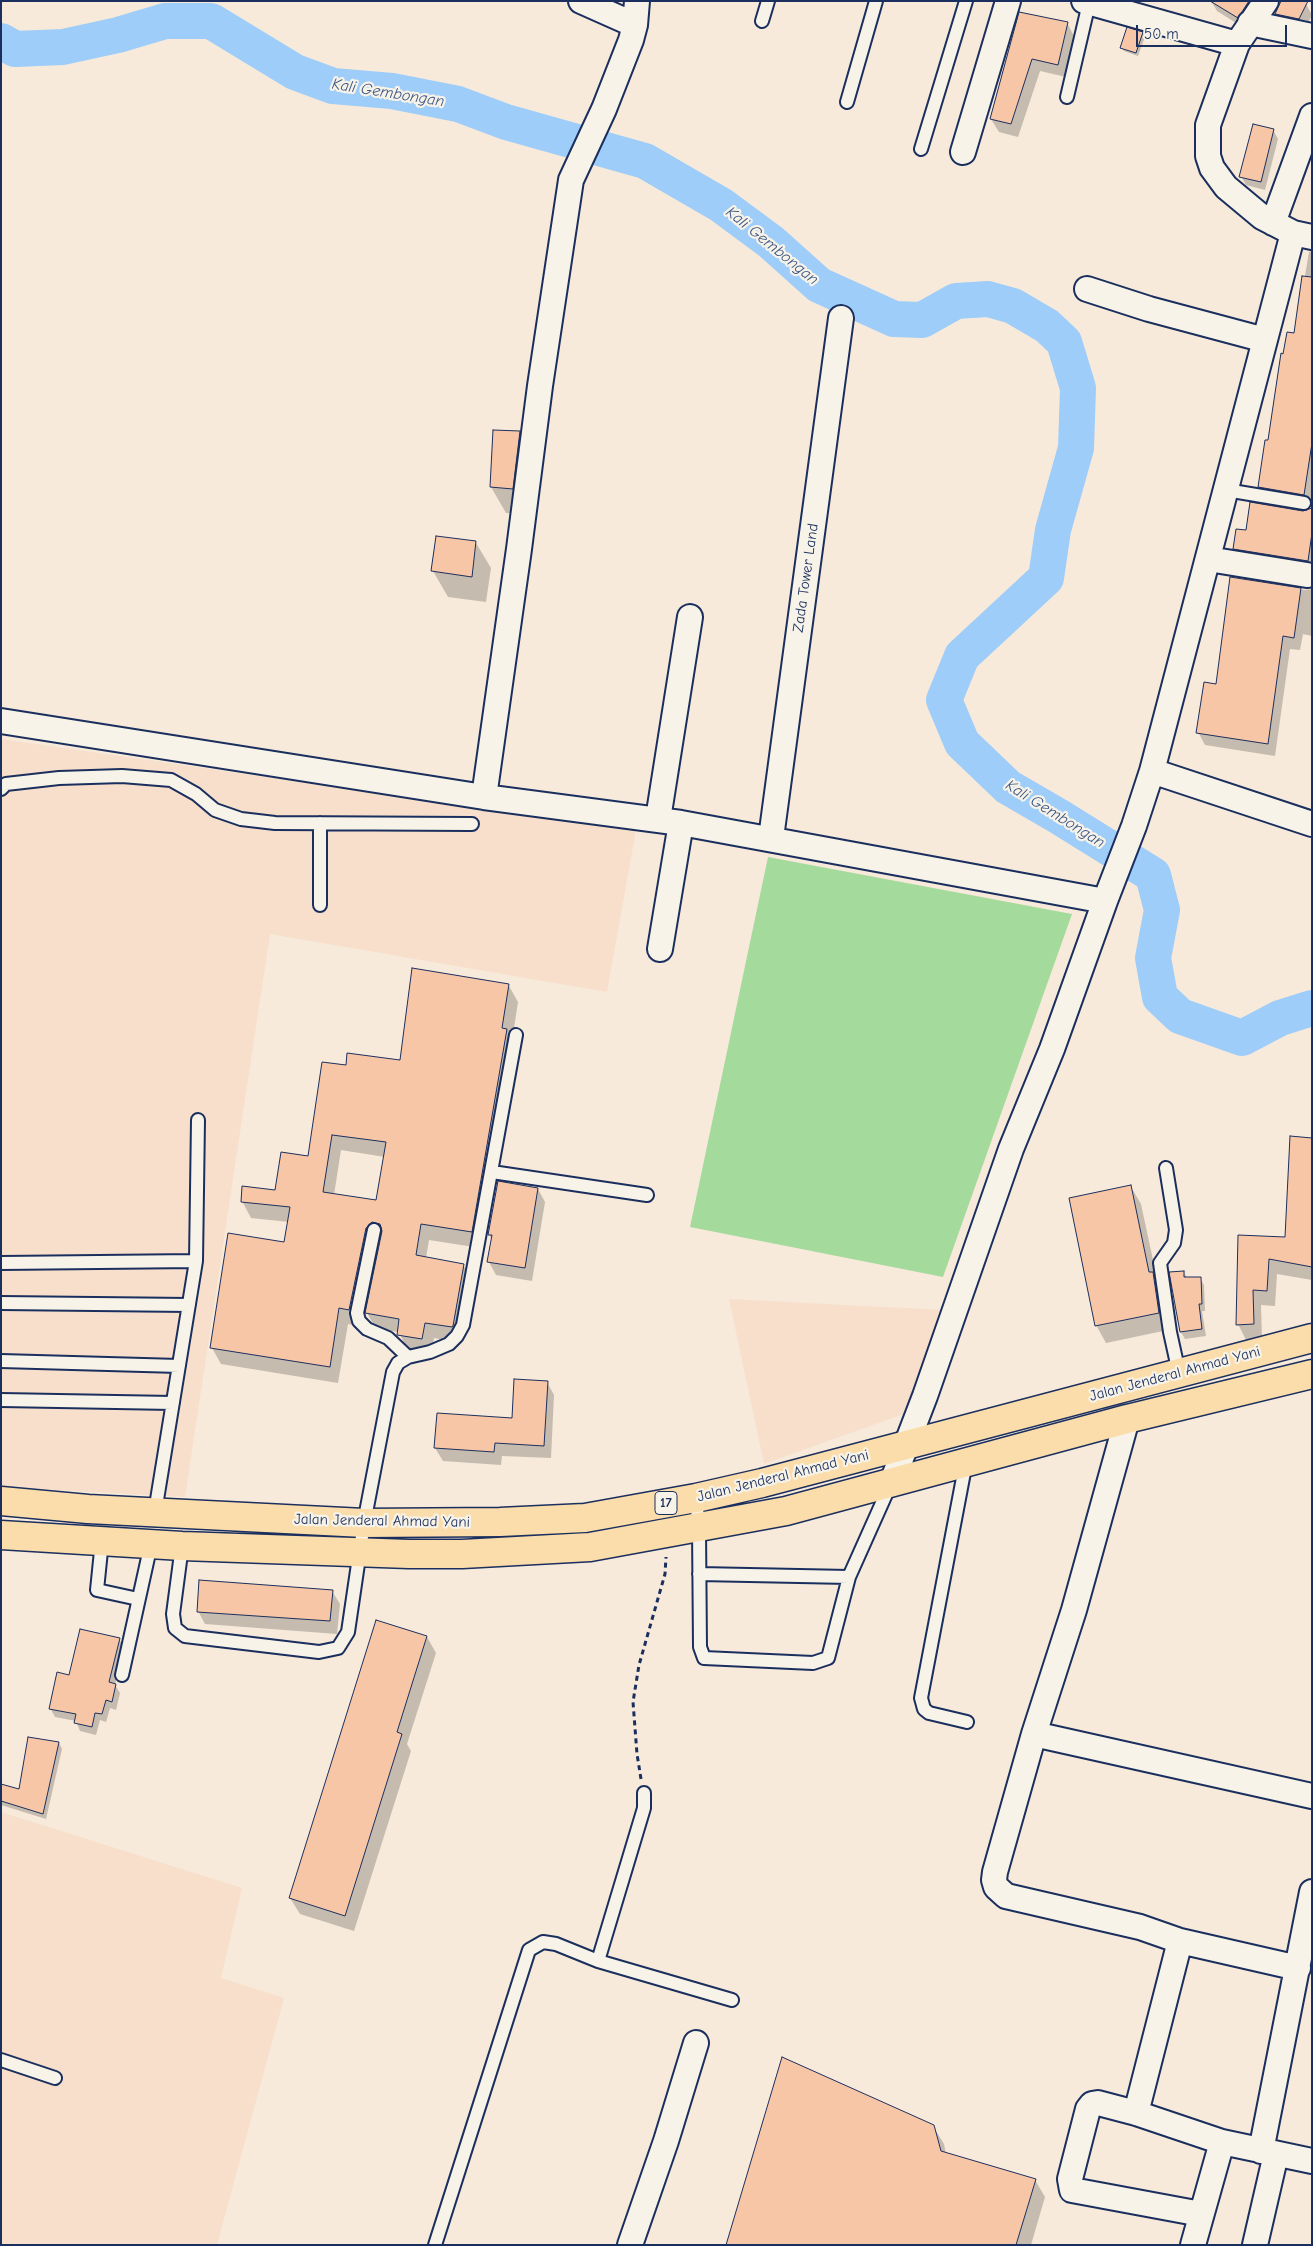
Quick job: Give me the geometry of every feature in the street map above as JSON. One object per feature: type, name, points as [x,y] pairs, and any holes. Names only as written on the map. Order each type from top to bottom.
[{"type":"highway","name":"Jalan Jenderal Ahmad Yani","points":[[1,1501],[88,1509],[364,1523],[500,1522],[585,1518],[696,1498],[906,1446],[1312,1338]]},
{"type":"highway","name":"Jalan Jenderal Ahmad Yani","points":[[1,1534],[182,1546],[361,1552],[462,1554],[590,1547],[699,1529],[786,1511],[1127,1419],[1312,1374]]},
{"type":"street","points":[[581,1],[635,25]]},
{"type":"street","points":[[484,797],[541,376],[571,180],[604,110],[635,25],[637,1]]},
{"type":"street","points":[[963,152],[1008,1]]},
{"type":"street","points":[[1266,1],[1237,44],[1208,125],[1208,156],[1212,168],[1226,187],[1262,217],[1293,231]]},
{"type":"street","points":[[1098,3],[1237,44]]},
{"type":"street","points":[[1250,23],[1312,36]]},
{"type":"street","points":[[892,1482],[985,1229],[1011,1149],[1052,1048],[1134,826],[1152,771],[1293,231],[1312,116]]},
{"type":"street","points":[[1087,289],[1149,309],[1265,340]]},
{"type":"street","name":"Zada Tower Land","points":[[771,838],[841,318]]},
{"type":"street","points":[[1208,560],[1307,575]]},
{"type":"street","points":[[658,819],[690,616]]},
{"type":"street","points":[[1,721],[484,797],[658,819],[771,838],[1105,901]]},
{"type":"street","points":[[1152,771],[1312,824]]},
{"type":"street","points":[[660,949],[681,823]]},
{"type":"street","points":[[1127,1419],[1074,1610],[1034,1734],[995,1872],[996,1887],[1006,1896],[1140,1927],[1180,1940],[1298,1968]]},
{"type":"street","points":[[1034,1734],[1312,1796]]},
{"type":"street","points":[[1255,2245],[1268,2153],[1312,1892]]},
{"type":"street","points":[[1136,2113],[1180,1940]]},
{"type":"street","points":[[630,2245],[666,2141],[696,2043]]},
{"type":"street","points":[[1201,2214],[1072,2190],[1070,2178],[1088,2110],[1092,2104],[1136,2113],[1222,2142],[1312,2161]]},
{"type":"street","points":[[1193,2245],[1222,2142]]},
{"type":"lane","points":[[762,21],[768,1]]},
{"type":"lane","points":[[847,102],[876,1]]},
{"type":"lane","points":[[922,149],[966,1]]},
{"type":"lane","points":[[1067,97],[1098,3]]},
{"type":"lane","points":[[1226,490],[1304,503]]},
{"type":"lane","points":[[1,789],[6,784],[59,778],[122,776],[171,780],[196,794],[215,810],[241,818],[275,823],[472,824]]},
{"type":"lane","points":[[320,823],[320,905]]},
{"type":"lane","points":[[182,1546],[173,1614],[175,1628],[185,1636],[318,1652],[338,1648],[348,1632],[364,1523],[394,1372],[398,1363],[408,1357],[430,1352],[449,1344],[457,1336],[463,1325],[516,1035]]},
{"type":"lane","points":[[155,1512],[196,1261],[198,1120]]},
{"type":"lane","points":[[1166,1168],[1176,1230],[1174,1243],[1160,1263],[1170,1332],[1179,1373]]},
{"type":"lane","points":[[492,1172],[647,1195]]},
{"type":"lane","points":[[374,1230],[358,1313],[360,1321],[367,1329],[388,1338],[408,1357]]},
{"type":"lane","points":[[1,1263],[196,1261]]},
{"type":"lane","points":[[1,1303],[189,1305]]},
{"type":"lane","points":[[1,1361],[179,1366]]},
{"type":"lane","points":[[1,1400],[173,1403]]},
{"type":"lane","points":[[966,1462],[921,1698],[924,1709],[929,1713],[967,1722]]},
{"type":"lane","points":[[696,1498],[699,1529],[700,1647],[704,1658],[813,1664],[828,1658],[848,1577],[892,1482]]},
{"type":"lane","points":[[102,1541],[97,1590],[138,1599]]},
{"type":"lane","points":[[122,1675],[151,1544]]},
{"type":"lane","points":[[699,1574],[848,1577]]},
{"type":"lane","points":[[598,1961],[644,1808],[644,1793]]},
{"type":"lane","points":[[435,2245],[529,1950],[543,1942],[556,1944],[598,1961],[732,2000]]},
{"type":"lane","points":[[1,2060],[55,2078]]},
{"type":"path","points":[[644,1793],[637,1754],[633,1702],[639,1665],[665,1574],[668,1534]]},
{"type":"shaded area","points":[[1,739],[636,830],[607,992],[270,934],[185,1497],[1,1487]]},
{"type":"shaded area","points":[[729,1299],[944,1310],[915,1410],[764,1464]]},
{"type":"shaded area","points":[[1,1812],[242,1888],[221,1978],[284,1998],[217,2245],[1,2245]]},
{"type":"green space","points":[[768,857],[1072,914],[943,1277],[690,1227]]},
{"type":"building","points":[[1210,1],[1249,1],[1238,18]]},
{"type":"building","points":[[1281,1],[1308,1],[1299,19],[1275,14]]},
{"type":"building","points":[[1019,12],[1068,22],[1058,65],[1032,59],[1011,124],[990,119]]},
{"type":"building","points":[[1127,27],[1143,32],[1136,53],[1120,48]]},
{"type":"building","points":[[1253,124],[1274,129],[1261,182],[1239,177]]},
{"type":"building","points":[[1302,276],[1312,277],[1312,443],[1304,495],[1258,487],[1265,440],[1268,440],[1281,353],[1283,354],[1287,332],[1294,333]]},
{"type":"building","points":[[493,430],[520,431],[513,489],[490,487]]},
{"type":"building","points":[[1250,502],[1303,511],[1312,508],[1312,533],[1308,561],[1233,549],[1236,529],[1246,530]]},
{"type":"building","points":[[436,536],[476,541],[472,577],[431,571]]},
{"type":"building","points":[[1230,577],[1301,588],[1294,638],[1283,636],[1268,744],[1196,733],[1204,682],[1216,684]]},
{"type":"building","points":[[412,968],[509,984],[502,1028],[507,1029],[472,1232],[421,1224],[416,1255],[464,1264],[453,1326],[425,1323],[422,1339],[397,1335],[399,1319],[365,1313],[382,1231],[380,1224],[372,1222],[366,1228],[349,1310],[339,1308],[330,1367],[210,1348],[228,1233],[284,1242],[290,1207],[241,1202],[242,1186],[275,1190],[281,1152],[308,1156],[322,1062],[346,1065],[347,1053],[400,1060]],"holes":[[[332,1135],[386,1142],[376,1200],[323,1192]]]},
{"type":"building","points":[[1290,1136],[1312,1138],[1312,1267],[1269,1259],[1267,1291],[1253,1290],[1254,1324],[1236,1325],[1238,1235],[1285,1237]]},
{"type":"building","points":[[498,1181],[538,1188],[525,1268],[487,1262],[492,1235],[488,1235]]},
{"type":"building","points":[[1131,1185],[1149,1272],[1153,1272],[1159,1313],[1095,1326],[1069,1198]]},
{"type":"building","points":[[1184,1271],[1184,1277],[1201,1277],[1202,1304],[1199,1304],[1202,1329],[1180,1332],[1169,1272]]},
{"type":"building","points":[[514,1379],[548,1381],[544,1446],[495,1443],[494,1452],[434,1448],[437,1413],[512,1418]]},
{"type":"building","points":[[199,1580],[333,1590],[330,1621],[197,1612]]},
{"type":"building","points":[[376,1620],[427,1636],[397,1732],[402,1734],[345,1916],[289,1898]]},
{"type":"building","points":[[80,1629],[120,1638],[109,1682],[116,1684],[112,1702],[106,1700],[102,1714],[95,1713],[92,1727],[74,1723],[76,1714],[49,1709],[57,1672],[69,1675]]},
{"type":"building","points":[[28,1737],[59,1742],[43,1814],[1,1801],[1,1784],[19,1789]]},
{"type":"building","points":[[782,2057],[934,2125],[941,2151],[1036,2179],[1016,2245],[726,2245]]},
{"type":"waterway","name":"Kali Gembongan","points":[[1,41],[15,49],[63,47],[118,35],[165,21],[211,21],[295,72],[333,86],[392,91],[458,104],[506,122],[645,161],[721,205],[771,242],[819,285],[894,319],[922,320],[956,301],[988,299],[1013,306],[1047,326],[1064,342],[1078,388],[1076,448],[1053,530],[1046,578],[962,656],[944,700],[962,743],[1008,787],[1153,875],[1162,910],[1153,958],[1160,997],[1180,1016],[1242,1038],[1280,1018],[1312,1008]]}]
